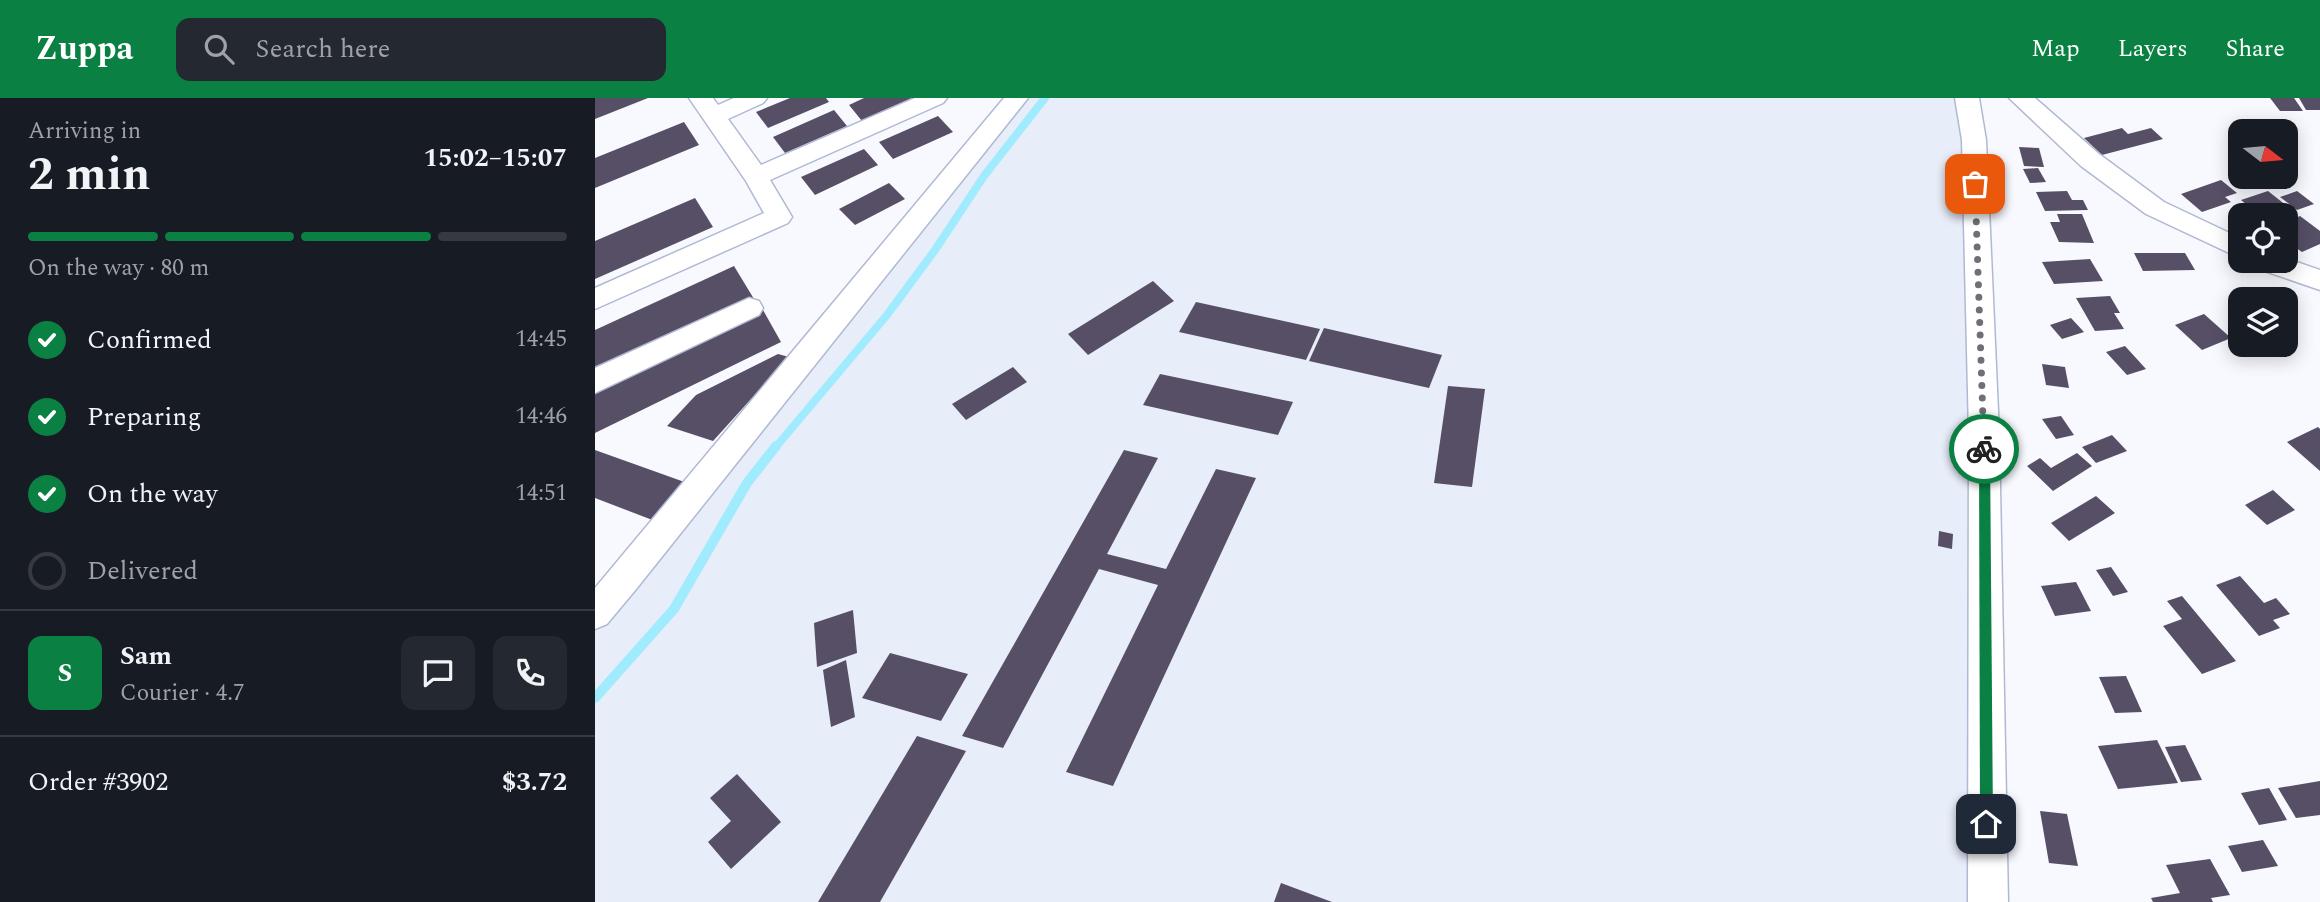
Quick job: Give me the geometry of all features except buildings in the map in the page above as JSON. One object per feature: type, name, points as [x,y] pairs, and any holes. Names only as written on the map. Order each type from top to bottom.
[{"type":"street","points":[[595,299],[779,216],[756,177],[707,107],[755,98]]},
{"type":"street","points":[[756,177],[935,98]]},
{"type":"street","points":[[595,613],[757,418],[831,323],[955,177],[1016,98]]},
{"type":"street","points":[[1967,98],[1974,140],[1984,433],[1987,902]]},
{"type":"street","points":[[2021,98],[2090,160],[2155,208],[2228,243]]},
{"type":"street","points":[[2298,272],[2320,280]]},
{"type":"street","points":[[595,381],[749,308]]},
{"type":"shaded area","points":[[1016,98],[1967,98],[1991,902],[595,902],[595,613]]},
{"type":"waterway","points":[[775,448],[887,315],[935,250],[984,176],[1045,98]]},
{"type":"waterway","points":[[595,698],[674,609],[747,483],[776,446]]},
{"type":"way so far","points":[[1975,184],[1984,449]]},
{"type":"route","points":[[1984,449],[1986,824]]}]
